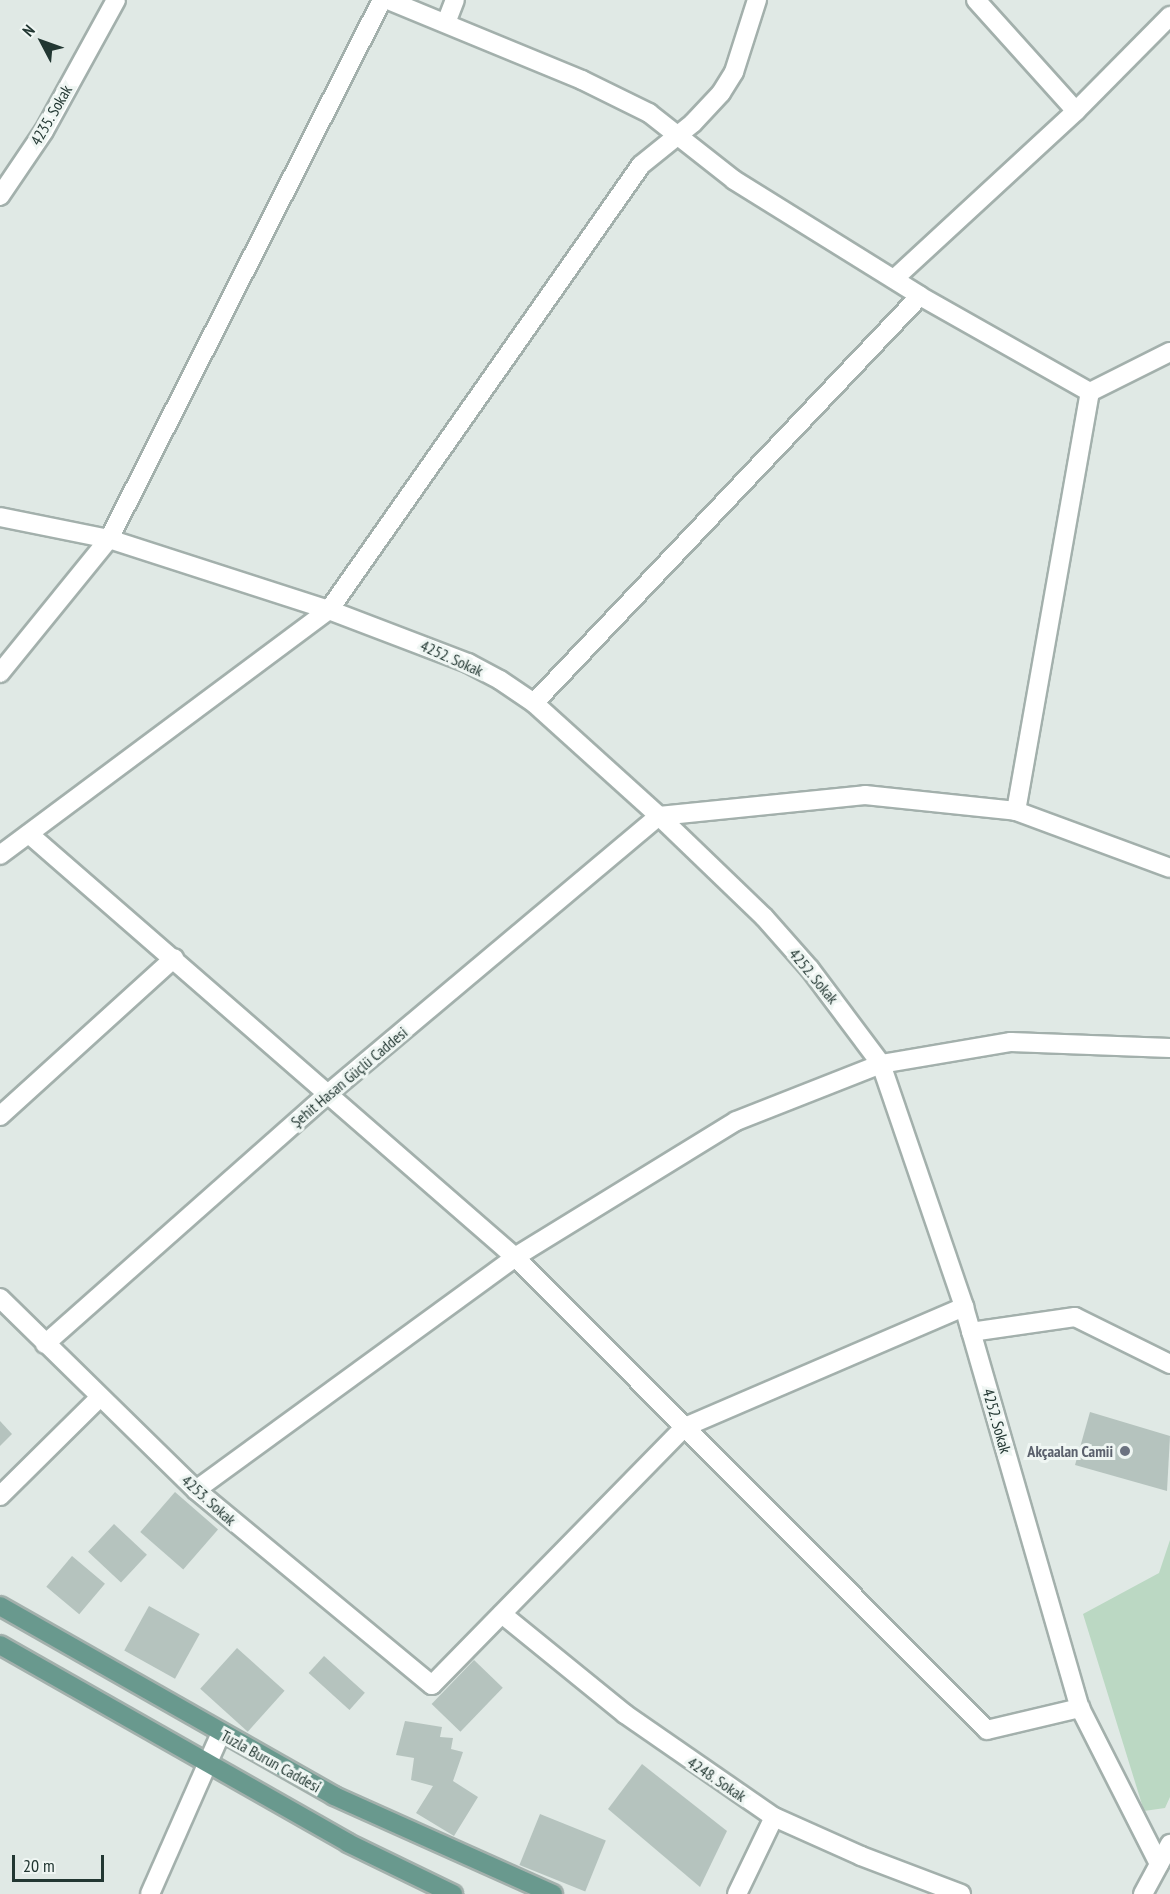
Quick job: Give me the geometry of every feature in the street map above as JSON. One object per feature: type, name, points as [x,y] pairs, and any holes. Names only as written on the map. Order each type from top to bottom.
[{"type":"main road","name":"Tuzla Burun Caddesi","points":[[0,1606],[221,1733],[382,1820],[544,1892]]},
{"type":"main road","name":"Tuzla Burun Caddesi","points":[[0,1645],[348,1843],[453,1894]]},
{"type":"street","name":"4235. Sokak","points":[[0,196],[44,130],[116,0]]},
{"type":"street","points":[[0,673],[109,539],[382,0]]},
{"type":"street","points":[[388,0],[614,94],[676,134],[734,180],[920,296],[1089,392]]},
{"type":"street","points":[[446,23],[455,0]]},
{"type":"street","points":[[0,855],[328,610],[641,165],[708,109],[734,72],[758,0]]},
{"type":"street","points":[[976,0],[1076,111]]},
{"type":"street","points":[[894,279],[1076,111],[1170,16]]},
{"type":"street","points":[[534,703],[920,296]]},
{"type":"street","points":[[1089,392],[1170,352]]},
{"type":"street","points":[[1016,811],[1089,392]]},
{"type":"street","name":"4252. Sokak","points":[[0,517],[109,539],[328,610],[468,663],[534,703],[659,816],[764,917],[810,969],[881,1064],[964,1307],[1080,1708],[1159,1864]]},
{"type":"street","points":[[659,816],[865,795],[1016,811],[1170,868]]},
{"type":"street","name":"Şehit Hasan Güçlü Caddesi","points":[[45,1344],[330,1092],[659,816]]},
{"type":"street","points":[[28,834],[330,1092],[515,1257],[987,1730],[1080,1708]]},
{"type":"street","points":[[0,1116],[174,958]]},
{"type":"street","points":[[196,1490],[515,1257],[736,1120],[881,1064],[1011,1042],[1169,1045]]},
{"type":"street","name":"4253. Sokak","points":[[0,1298],[196,1490],[432,1685],[502,1614]]},
{"type":"street","points":[[502,1614],[685,1427],[964,1307]]},
{"type":"street","points":[[971,1332],[1075,1317],[1170,1364]]},
{"type":"street","points":[[0,1496],[100,1397]]},
{"type":"street","name":"4248. Sokak","points":[[502,1614],[625,1714],[774,1817],[961,1894]]},
{"type":"street","points":[[150,1894],[221,1733]]},
{"type":"street","points":[[737,1894],[774,1817]]},
{"type":"street","points":[[1143,1894],[1170,1844]]},
{"type":"green space","points":[[1170,1540],[1170,1797],[1165,1808],[1144,1811],[1083,1614],[1159,1573]]},
{"type":"building","name":"Akçaalan Camii","points":[[1090,1412],[1170,1436],[1167,1491],[1075,1465]]},
{"type":"building","points":[[0,1421],[12,1434],[0,1446]]},
{"type":"building","points":[[175,1492],[218,1529],[183,1569],[140,1532]]},
{"type":"building","points":[[114,1524],[147,1555],[121,1582],[88,1552]]},
{"type":"building","points":[[72,1556],[105,1584],[79,1614],[46,1587]]},
{"type":"building","points":[[149,1606],[200,1634],[175,1679],[124,1651]]},
{"type":"building","points":[[237,1648],[285,1691],[248,1732],[200,1689]]},
{"type":"building","points":[[324,1656],[365,1693],[349,1710],[309,1673]]},
{"type":"building","points":[[474,1660],[503,1688],[460,1732],[432,1704]]},
{"type":"building","points":[[405,1721],[442,1727],[440,1737],[453,1738],[451,1749],[463,1752],[453,1781],[478,1797],[454,1836],[416,1813],[433,1786],[411,1780],[414,1758],[396,1755]]},
{"type":"building","points":[[642,1764],[727,1831],[700,1887],[608,1809]]},
{"type":"building","points":[[540,1814],[606,1841],[585,1892],[519,1865]]},
{"type":"place","name":"Akçaalan Camii","points":[[1125,1451]]}]
